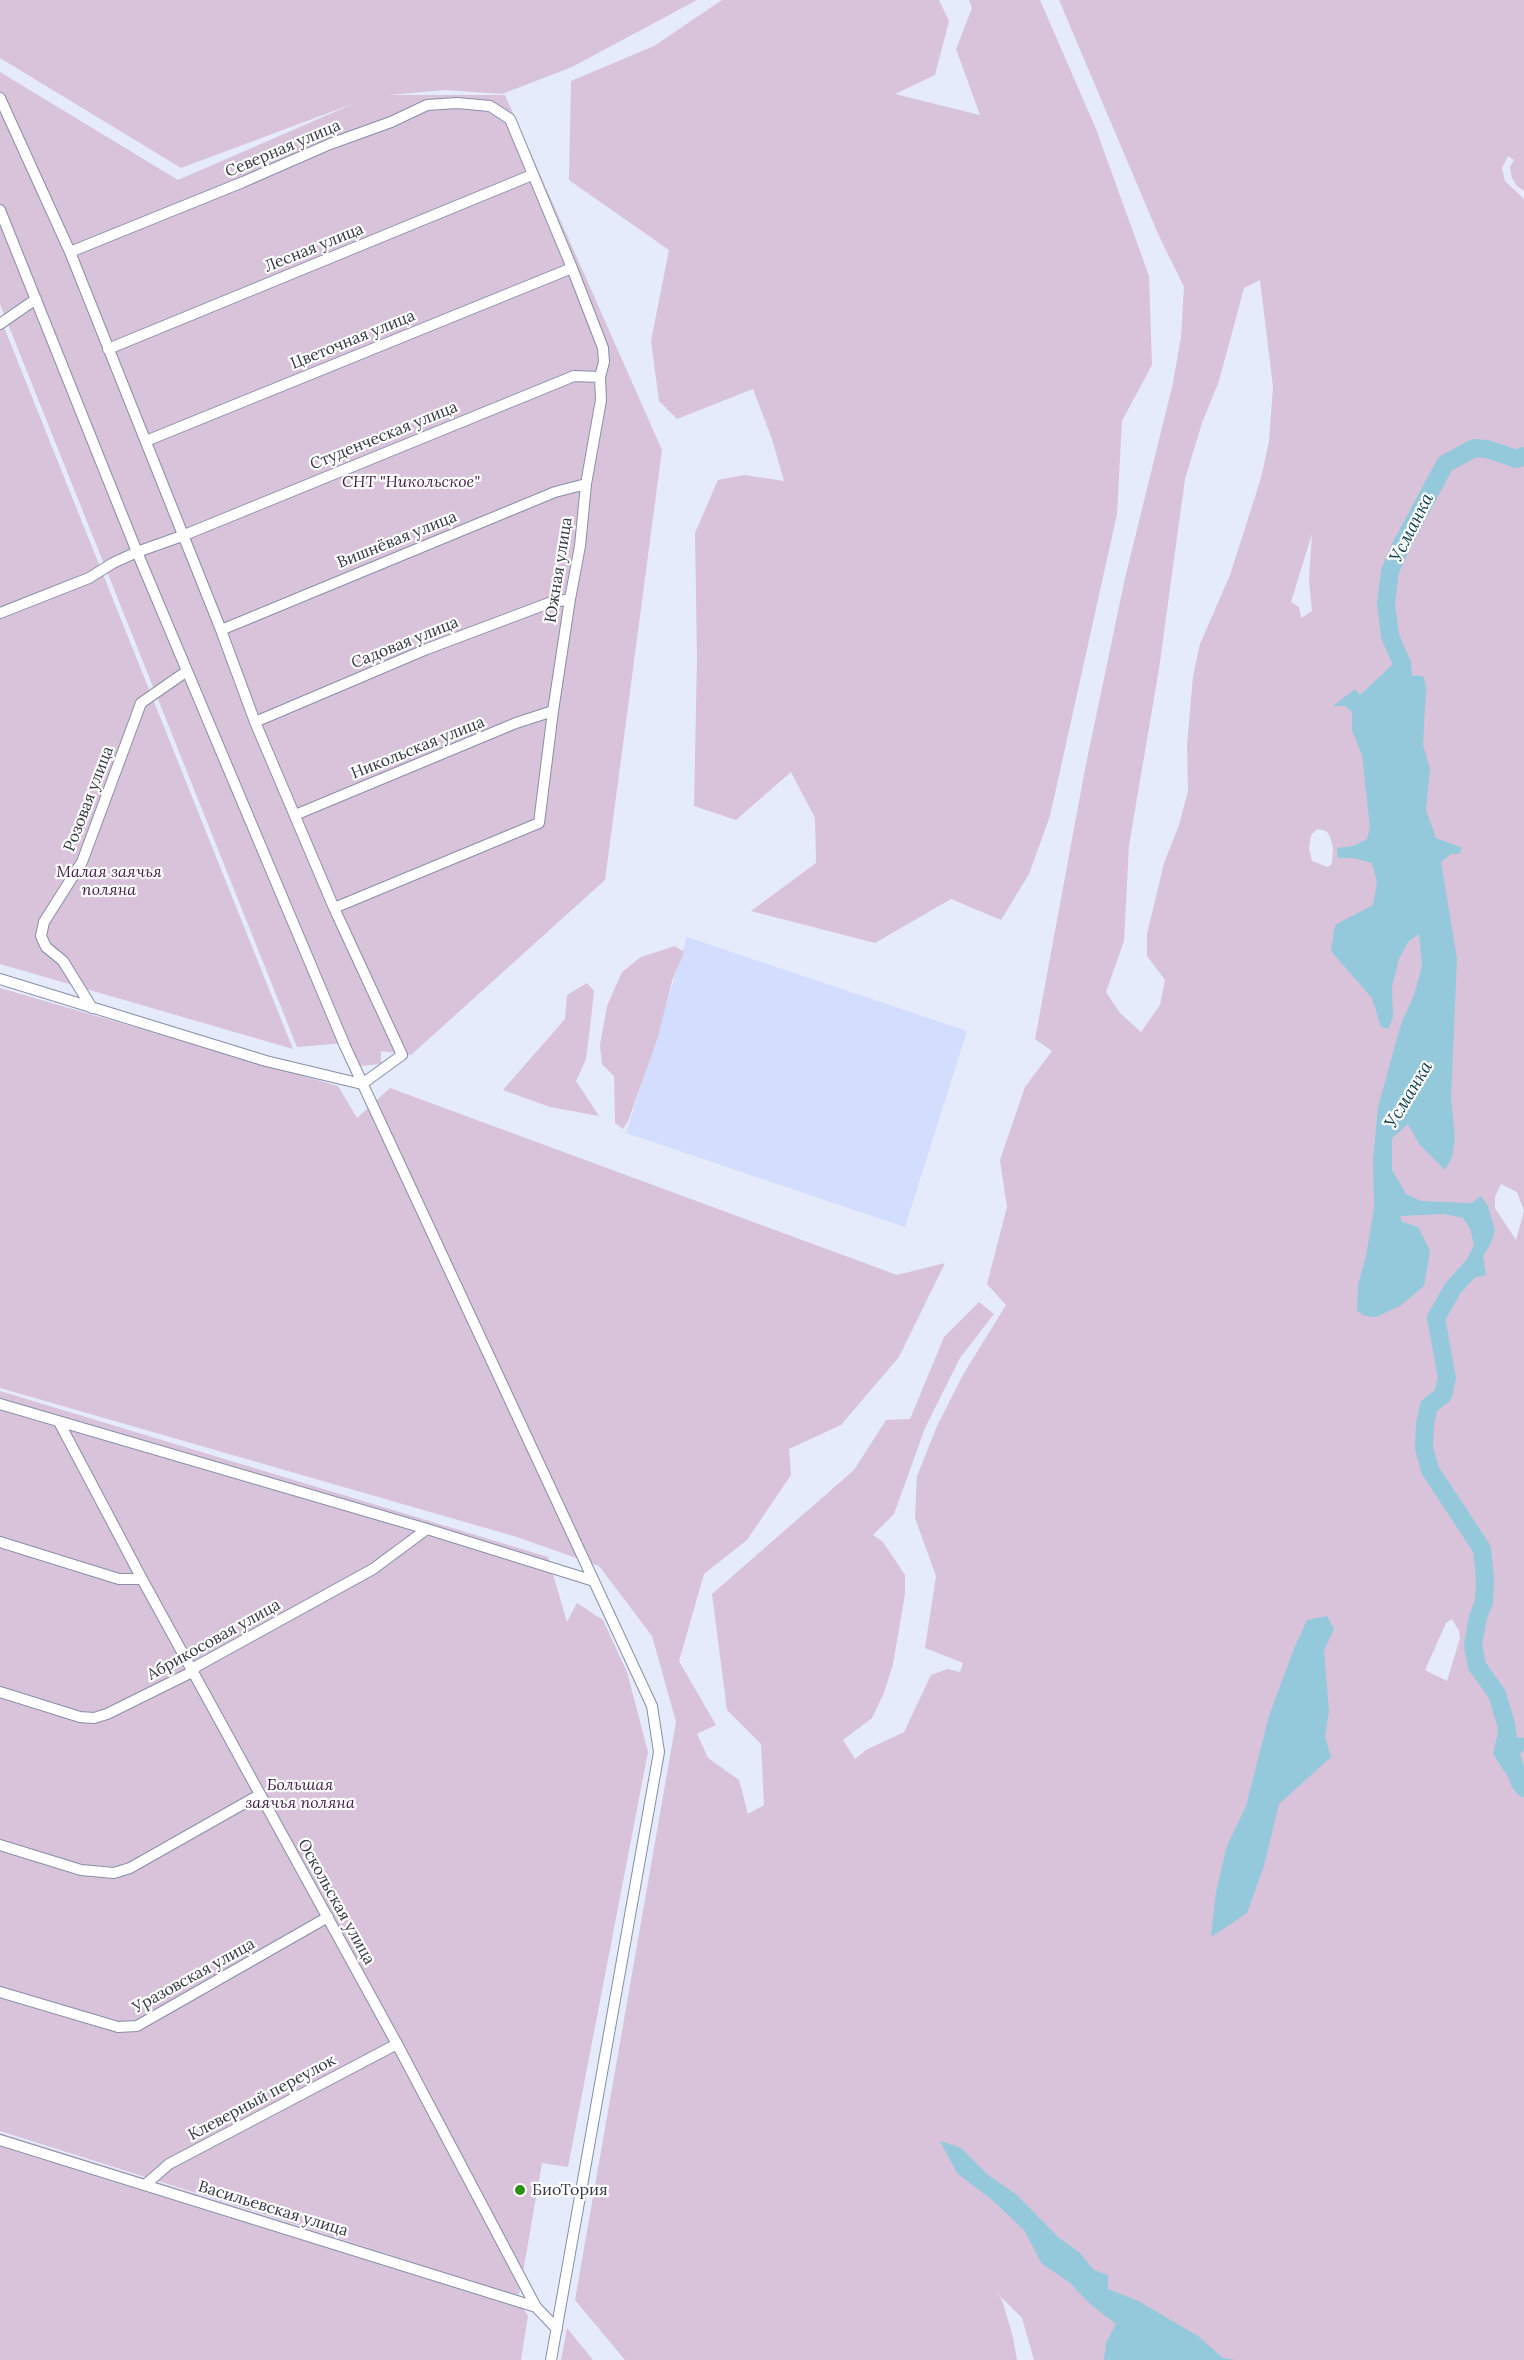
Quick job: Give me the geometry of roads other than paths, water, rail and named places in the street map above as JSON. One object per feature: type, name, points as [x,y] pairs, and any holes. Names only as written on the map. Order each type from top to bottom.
[{"type":"street","points":[[0,98],[70,252],[221,630],[255,722],[334,908],[402,1055],[362,1084],[266,1061],[0,979]]},
{"type":"street","name":"Северная улица","points":[[70,252],[330,144],[391,122],[427,105],[457,103],[490,106],[510,119]]},
{"type":"street","name":"Южная улица","points":[[334,908],[539,823],[553,711],[580,546],[586,484],[601,400],[600,377],[604,362],[603,348],[510,119]]},
{"type":"street","name":"Лесная улица","points":[[108,349],[532,175]]},
{"type":"street","points":[[0,210],[137,552],[362,1084],[652,1706],[659,1752],[551,2360]]},
{"type":"street","name":"Цветочная улица","points":[[146,441],[572,268]]},
{"type":"street","points":[[0,324],[36,298]]},
{"type":"street","name":"Студенческая улица","points":[[0,613],[89,578],[113,562],[137,552],[182,536],[574,376],[600,377]]},
{"type":"street","name":"Вишнёвая улица","points":[[221,630],[555,492],[586,484]]},
{"type":"street","name":"Садовая улица","points":[[255,722],[438,645],[549,603],[570,599]]},
{"type":"street","name":"Розовая улица","points":[[92,1008],[63,961],[46,947],[41,936],[44,922],[82,862],[141,703],[187,671]]},
{"type":"street","name":"Никольская улица","points":[[295,814],[516,723],[553,711]]},
{"type":"street","points":[[0,1404],[427,1529],[594,1581]]},
{"type":"street","name":"Оскольская улица","points":[[60,1422],[192,1672],[397,2044],[536,2307],[557,2329]]},
{"type":"street","name":"Абрикосовая улица","points":[[0,1692],[80,1717],[94,1718],[108,1714],[192,1672],[197,1666],[373,1569],[427,1529]]},
{"type":"street","points":[[0,1542],[119,1579],[142,1579]]},
{"type":"street","points":[[0,1845],[81,1870],[114,1873],[129,1868],[259,1795]]},
{"type":"street","name":"Уразовская улица","points":[[0,1992],[118,2027],[137,2026],[327,1917]]},
{"type":"street","name":"Клеверный переулок","points":[[145,2185],[169,2164],[397,2044]]},
{"type":"street","name":"Васильевская улица","points":[[0,2140],[536,2307]]},
{"type":"water","points":[[1393,664],[1402,664],[1410,677],[1417,675],[1424,677],[1426,688],[1423,745],[1430,769],[1426,810],[1436,838],[1462,848],[1459,854],[1451,854],[1441,862],[1457,959],[1451,1098],[1455,1138],[1452,1157],[1445,1170],[1419,1144],[1408,1124],[1392,1138],[1392,1170],[1406,1194],[1421,1201],[1471,1203],[1481,1196],[1488,1206],[1495,1231],[1483,1256],[1486,1275],[1473,1278],[1460,1286],[1452,1281],[1464,1265],[1474,1245],[1470,1228],[1463,1218],[1445,1214],[1400,1216],[1402,1222],[1418,1227],[1430,1251],[1424,1286],[1400,1306],[1376,1317],[1365,1316],[1357,1311],[1358,1285],[1366,1256],[1374,1208],[1373,1159],[1378,1107],[1401,1024],[1414,995],[1422,966],[1419,934],[1408,942],[1399,959],[1392,987],[1393,1017],[1388,1029],[1381,1027],[1372,998],[1331,951],[1335,925],[1373,905],[1377,882],[1372,863],[1353,858],[1338,858],[1337,848],[1353,846],[1367,839],[1370,828],[1362,755],[1352,730],[1352,712],[1345,706],[1333,706],[1355,689],[1360,695]]},
{"type":"water","points":[[1327,1616],[1334,1629],[1324,1651],[1329,1711],[1325,1737],[1331,1757],[1279,1804],[1264,1866],[1247,1913],[1211,1937],[1216,1892],[1227,1846],[1246,1806],[1269,1716],[1307,1620]]},
{"type":"water","points":[[1500,1724],[1510,1725],[1517,1737],[1524,1738],[1524,1750],[1518,1756],[1524,1776],[1524,1798],[1493,1754]]},
{"type":"water","points":[[940,2141],[961,2148],[988,2175],[1017,2195],[1059,2238],[1079,2252],[1094,2270],[1108,2275],[1108,2289],[1138,2301],[1198,2336],[1223,2358],[1237,2360],[1104,2360],[1106,2343],[1116,2324],[1090,2304],[1069,2282],[1042,2264],[1024,2230],[992,2200],[957,2173]]},
{"type":"waterway","name":"Усманка","points":[[1404,687],[1402,664],[1390,636],[1386,603],[1390,571],[1401,546],[1445,464],[1474,448],[1487,449],[1517,459],[1524,456]]},
{"type":"waterway","name":"Усманка","points":[[1472,1267],[1453,1288],[1436,1318],[1447,1378],[1443,1395],[1429,1406],[1425,1424],[1424,1448],[1430,1470],[1482,1549],[1485,1578],[1484,1602],[1478,1617],[1473,1645],[1477,1666],[1497,1694],[1506,1724],[1510,1753],[1520,1783],[1524,1788]]},
{"type":"place","name":"БиоТория","points":[[520,2190]]},
{"type":"park label","name":"СНТ \"Никольское\"","points":[[411,482]]},
{"type":"park label","name":"Малая заячья поляна","points":[[109,881]]},
{"type":"park label","name":"Большая заячья поляна","points":[[300,1794]]}]
